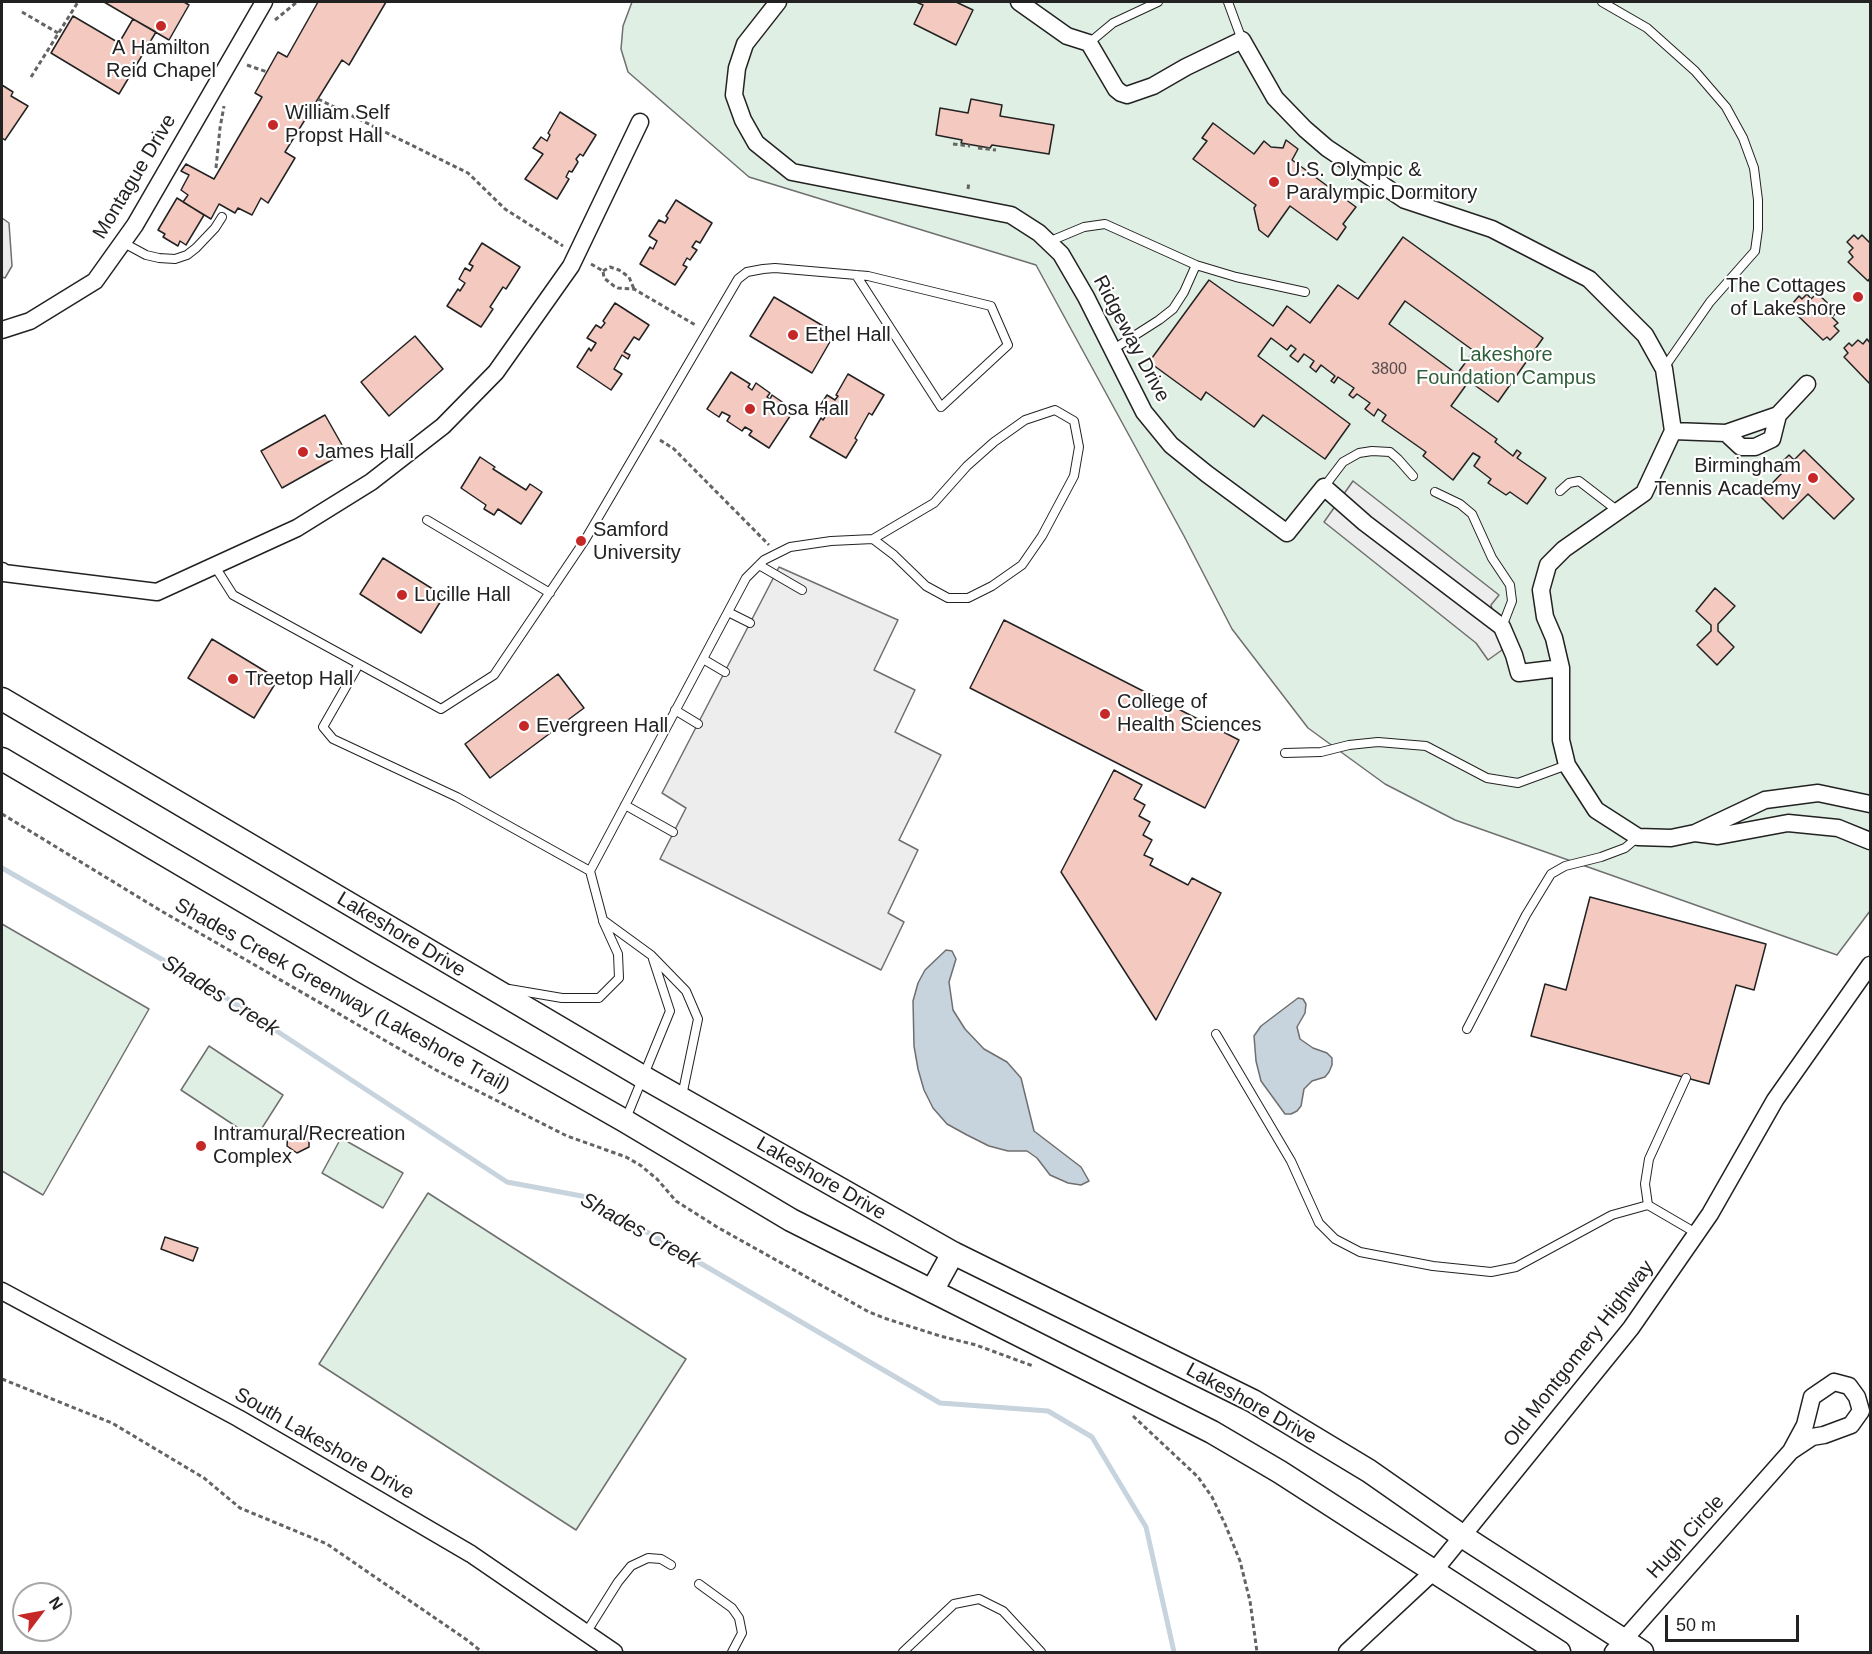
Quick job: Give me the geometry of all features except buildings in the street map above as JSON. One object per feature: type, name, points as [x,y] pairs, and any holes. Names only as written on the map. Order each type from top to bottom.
[{"type":"main road","name":"Lakeshore Drive","points":[[2,699],[643,1077],[953,1253],[1252,1401],[1369,1471],[1618,1646],[1642,1653]]},
{"type":"main road","points":[[2,759],[791,1220],[1212,1432],[1280,1472],[1559,1653]]},
{"type":"main road","points":[[932,1291],[953,1253]]},
{"type":"street","name":"Montague Drive","points":[[2,330],[30,321],[95,281],[135,225],[264,2]]},
{"type":"street","name":"Ridgeway Drive","points":[[778,2],[745,44],[737,68],[734,95],[743,120],[756,143],[792,172],[1011,215],[1039,232],[1060,254],[1086,297],[1144,412],[1171,445],[1287,533],[1324,487]]},
{"type":"street","points":[[1019,2],[1067,36],[1089,43],[1116,89],[1127,95],[1153,86],[1242,40],[1275,98],[1327,148],[1405,200],[1492,229],[1589,279],[1645,335],[1664,369],[1673,431],[1644,493],[1564,549],[1548,566],[1541,590],[1545,617],[1554,638],[1562,668],[1561,740],[1567,765],[1596,810],[1638,837],[1671,838],[1695,833],[1765,800],[1818,793],[1870,804]]},
{"type":"street","points":[[2,571],[157,592],[297,528],[371,482],[443,426],[496,372],[571,266],[640,122]]},
{"type":"street","points":[[1673,431],[1726,434],[1741,447],[1755,447],[1772,439],[1778,415],[1807,384]]},
{"type":"street","points":[[1324,487],[1365,522],[1502,627],[1519,673],[1562,668]]},
{"type":"street","points":[[1838,828],[1850,801]]},
{"type":"street","points":[[1695,833],[1718,836],[1788,823],[1838,828],[1870,841]]},
{"type":"street","name":"Old Montgomery Highway","points":[[1347,1653],[1434,1571],[1631,1328],[1710,1214],[1775,1100],[1870,964]]},
{"type":"street","name":"South Lakeshore Drive","points":[[2,1291],[238,1418],[471,1554],[614,1653]]},
{"type":"street","name":"Hugh Circle","points":[[1618,1646],[1791,1451],[1805,1425],[1812,1397],[1834,1382],[1849,1386],[1857,1397],[1861,1411],[1851,1425],[1812,1437],[1791,1451]]},
{"type":"lane","points":[[1089,43],[1113,23],[1158,2]]},
{"type":"lane","points":[[1228,2],[1242,40]]},
{"type":"lane","points":[[1602,2],[1647,28],[1695,71],[1726,107],[1743,138],[1754,168],[1758,211],[1755,251],[1710,302],[1664,369]]},
{"type":"lane","points":[[122,242],[146,255],[175,259],[187,255],[196,248],[222,217]]},
{"type":"lane","points":[[1048,242],[1084,227],[1105,224],[1196,265],[1236,277],[1305,292]]},
{"type":"lane","points":[[1113,350],[1173,309],[1184,292],[1196,265]]},
{"type":"lane","points":[[214,565],[233,595],[441,709],[494,675],[585,540],[738,279],[747,272],[775,268],[868,276],[991,306],[1008,345],[941,407],[856,275]]},
{"type":"lane","points":[[486,985],[562,998],[599,998],[619,978],[618,954],[603,920],[590,871],[746,578],[764,560],[790,547],[831,541],[873,539],[934,503],[994,442],[1025,420],[1055,410],[1074,421],[1079,447],[1074,476],[1042,536],[1022,565],[992,586],[968,598],[948,598],[926,586],[894,555],[873,539]]},
{"type":"lane","points":[[1324,487],[1343,462],[1359,453],[1372,451],[1390,452],[1413,476]]},
{"type":"lane","points":[[1560,491],[1569,483],[1579,481],[1618,511]]},
{"type":"lane","points":[[1435,492],[1460,504],[1472,514],[1492,558],[1510,585],[1512,601],[1502,627]]},
{"type":"lane","points":[[427,520],[550,592]]},
{"type":"lane","points":[[759,565],[802,590]]},
{"type":"lane","points":[[728,612],[750,623]]},
{"type":"lane","points":[[703,659],[724,672]]},
{"type":"lane","points":[[359,664],[323,727],[333,740],[457,797],[590,871]]},
{"type":"lane","points":[[675,710],[698,724]]},
{"type":"lane","points":[[1285,753],[1321,752],[1349,745],[1378,742],[1426,746],[1487,778],[1518,783],[1567,765]]},
{"type":"lane","points":[[625,806],[673,832]]},
{"type":"lane","points":[[1467,1029],[1526,915],[1551,874],[1565,866],[1625,848],[1638,837]]},
{"type":"lane","points":[[603,920],[651,955],[686,991],[698,1019],[681,1099]]},
{"type":"lane","points":[[625,1121],[670,1011],[651,955]]},
{"type":"lane","points":[[1216,1034],[1291,1161],[1319,1223],[1335,1239],[1360,1252],[1433,1266],[1491,1272],[1516,1267],[1612,1215],[1648,1205],[1696,1233]]},
{"type":"lane","points":[[1648,1205],[1645,1184],[1649,1158],[1686,1078]]},
{"type":"lane","points":[[586,1633],[618,1582],[631,1566],[648,1558],[661,1559],[671,1565]]},
{"type":"lane","points":[[699,1584],[732,1608],[739,1618],[742,1633],[732,1653]]},
{"type":"lane","points":[[903,1653],[954,1604],[979,1599],[1003,1611],[1041,1653]]},
{"type":"path","points":[[31,77],[78,2]]},
{"type":"path","points":[[271,23],[297,2]]},
{"type":"path","points":[[22,12],[58,33]]},
{"type":"path","points":[[247,65],[267,72]]},
{"type":"path","points":[[318,99],[468,173],[505,209],[576,255]]},
{"type":"path","points":[[216,168],[225,101]]},
{"type":"path","points":[[953,144],[970,147]]},
{"type":"path","points":[[978,148],[996,150]]},
{"type":"path","points":[[634,289],[629,277],[619,270],[610,267],[603,271],[604,278],[614,286],[634,289],[707,332]]},
{"type":"path","points":[[648,432],[674,449],[777,553]]},
{"type":"path","name":"Shades Creek Greenway (Lakeshore Trail)","points":[[2,813],[158,909],[436,1070],[567,1136],[626,1157],[640,1165],[657,1179],[676,1201],[717,1227],[868,1312],[985,1348],[1042,1371]]},
{"type":"path","points":[[2,1379],[112,1423],[204,1478],[240,1508],[327,1544],[467,1640],[482,1653]]},
{"type":"path","points":[[1131,1415],[1198,1477],[1212,1497],[1240,1561],[1250,1601],[1257,1653]]},
{"type":"green space","name":"Lakeshore Foundation Campus","points":[[632,2],[1870,2],[1870,911],[1837,955],[1455,820],[1385,784],[1308,728],[1232,629],[1184,536],[1036,265],[749,177],[628,72],[621,49],[623,26]]},
{"type":"green space","points":[[2,924],[149,1009],[43,1195],[2,1171]]},
{"type":"green space","points":[[209,1046],[283,1095],[255,1139],[181,1090]]},
{"type":"green space","points":[[341,1138],[403,1173],[383,1208],[322,1173]]},
{"type":"green space","points":[[428,1193],[686,1359],[576,1530],[319,1364]]},
{"type":"shaded area","points":[[2,218],[9,223],[12,266],[5,278],[2,277]]},
{"type":"shaded area","points":[[1353,481],[1499,595],[1491,605],[1502,650],[1488,660],[1476,643],[1324,522]]},
{"type":"shaded area","points":[[779,567],[898,620],[874,670],[915,690],[895,732],[941,755],[899,840],[918,850],[888,913],[904,922],[881,970],[660,859],[686,808],[662,793]]},
{"type":"shaded area","points":[[946,950],[952,951],[956,959],[949,982],[953,1010],[965,1029],[984,1049],[1007,1062],[1021,1078],[1034,1131],[1081,1167],[1089,1181],[1081,1185],[1068,1183],[1050,1175],[1037,1158],[1027,1151],[1008,1151],[989,1146],[947,1124],[933,1108],[924,1090],[918,1069],[914,1046],[913,1001],[918,983],[925,970]]},
{"type":"shaded area","points":[[1298,998],[1303,999],[1306,1004],[1305,1013],[1297,1027],[1300,1039],[1313,1048],[1327,1053],[1332,1058],[1332,1065],[1325,1077],[1312,1081],[1304,1089],[1301,1106],[1297,1111],[1285,1114],[1261,1081],[1256,1061],[1254,1036],[1261,1026]]},
{"type":"waterway","name":"Shades Creek","points":[[2,868],[205,984],[507,1182],[587,1197],[940,1403],[1048,1411],[1092,1437],[1146,1527],[1174,1652]]},
{"type":"place","name":"A Hamilton Reid Chapel","points":[[161,26]]},
{"type":"place","name":"William Self Propst Hall","points":[[273,125]]},
{"type":"place","name":"U.S. Olympic & Paralympic Dormitory","points":[[1274,182]]},
{"type":"place","name":"The Cottages of Lakeshore","points":[[1858,297]]},
{"type":"place","name":"Ethel Hall","points":[[793,335]]},
{"type":"place","name":"Rosa Hall","points":[[750,409]]},
{"type":"place","name":"James Hall","points":[[303,452]]},
{"type":"place","name":"Birmingham Tennis Academy","points":[[1813,478]]},
{"type":"place","name":"Samford University","points":[[581,541]]},
{"type":"place","name":"Lucille Hall","points":[[402,595]]},
{"type":"place","name":"Treetop Hall","points":[[233,679]]},
{"type":"place","name":"College of Health Sciences","points":[[1105,714]]},
{"type":"place","name":"Evergreen Hall","points":[[524,726]]},
{"type":"place","name":"Intramural/Recreation Complex","points":[[201,1146]]}]
